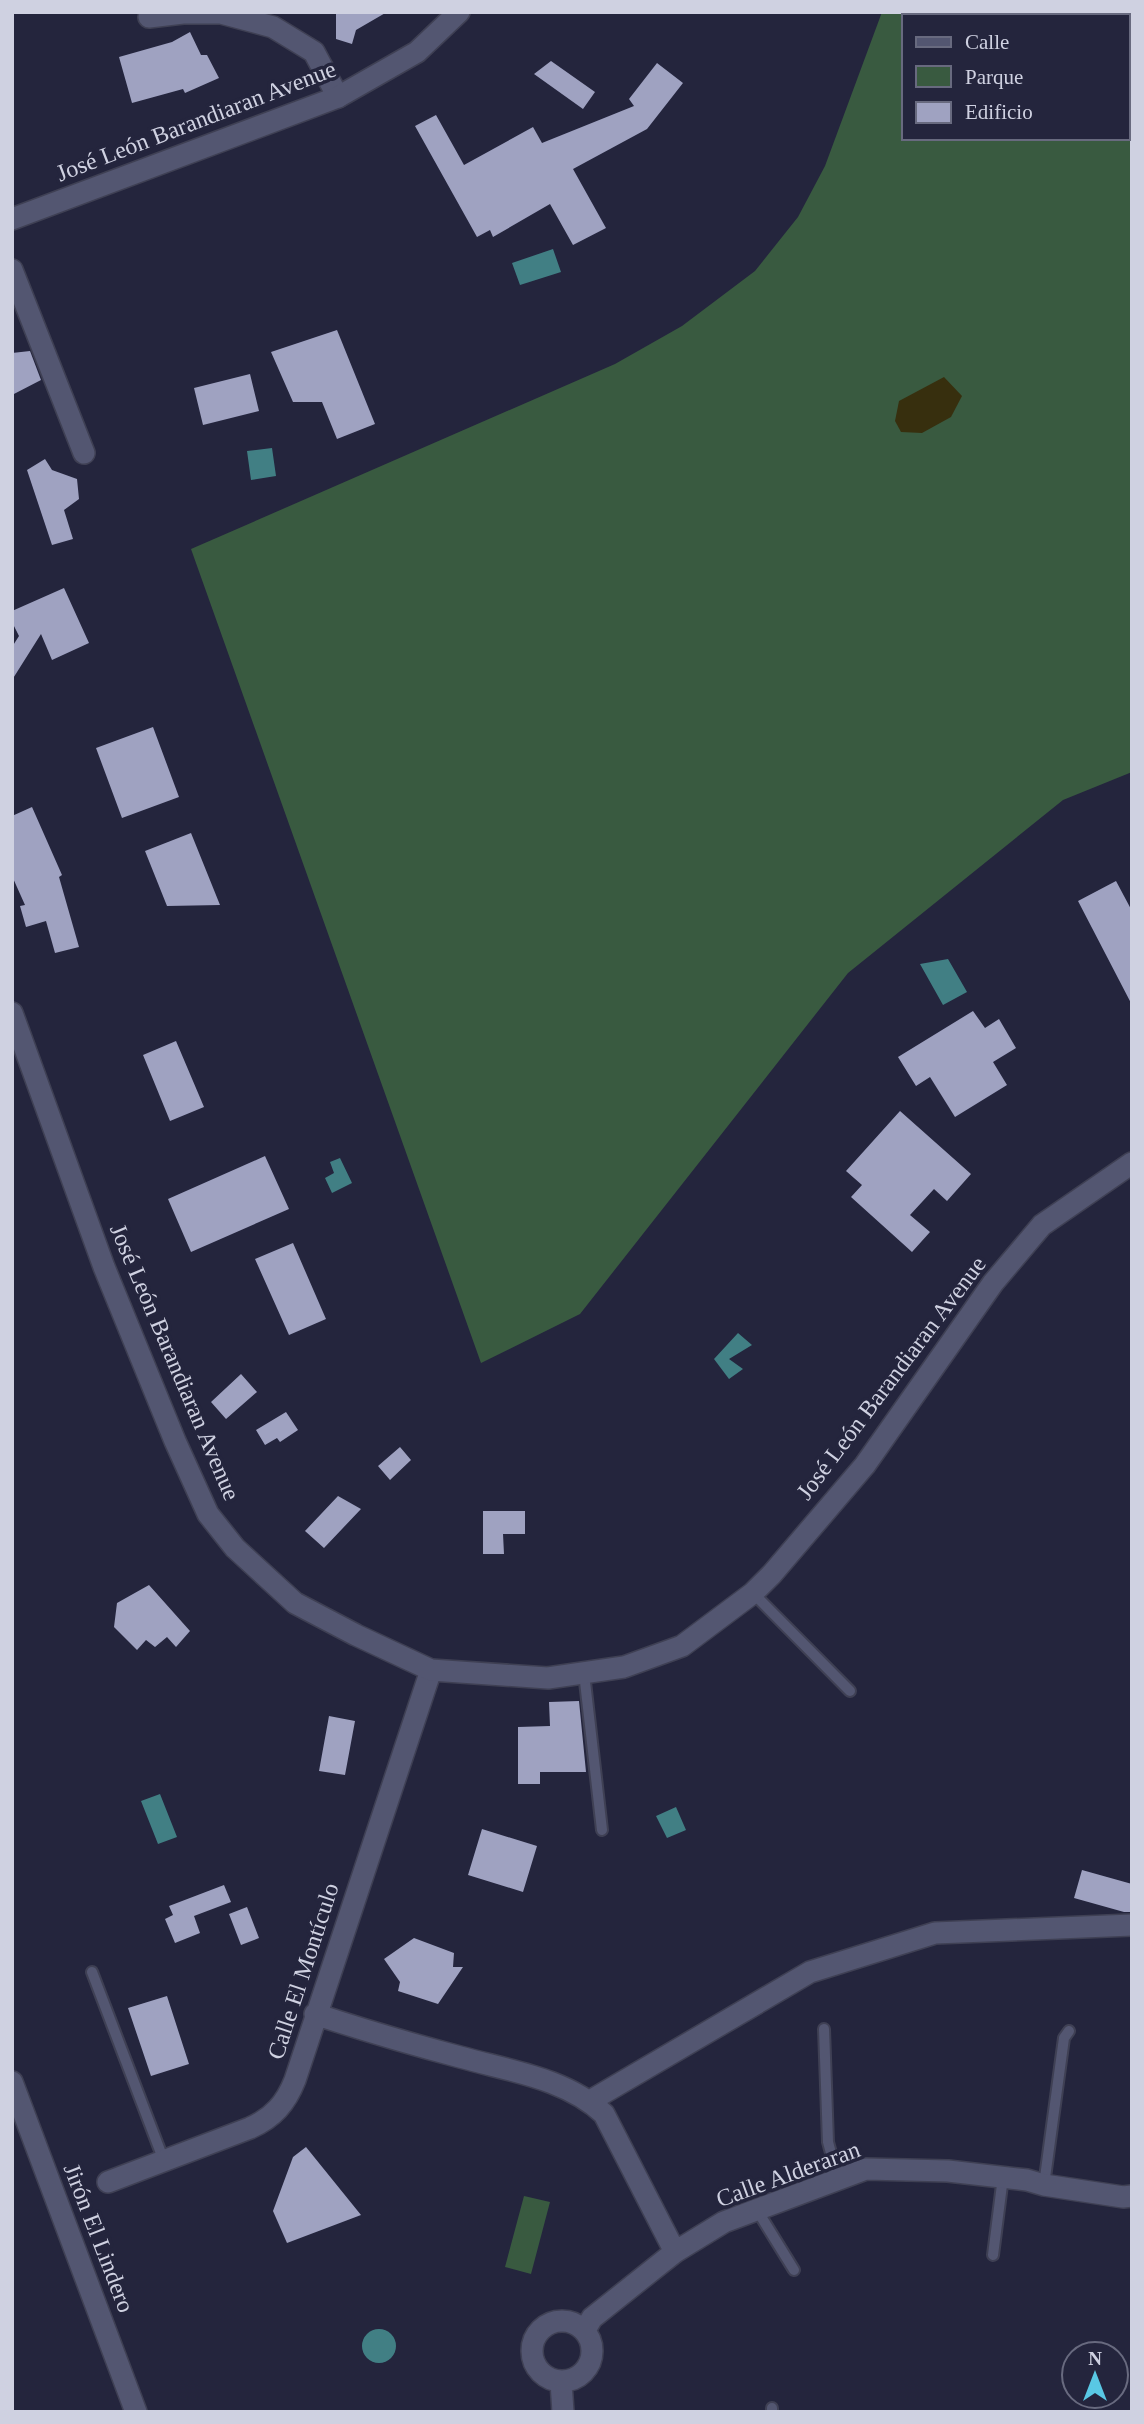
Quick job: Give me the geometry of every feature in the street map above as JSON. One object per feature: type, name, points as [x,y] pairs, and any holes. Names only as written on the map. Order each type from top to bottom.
[{"type":"street","name":"José León Barandiaran Avenue","points":[[12,219],[338,97],[417,52],[459,12]]},
{"type":"street","points":[[149,17],[183,13],[221,13],[273,27],[314,52],[338,97]]},
{"type":"street","points":[[12,270],[84,453]]},
{"type":"street","name":"José León Barandiaran Avenue","points":[[12,1013],[104,1267],[208,1514],[235,1548],[295,1603],[431,1670],[548,1678],[624,1667],[682,1646],[753,1593],[772,1574],[865,1465],[986,1293],[1042,1225],[1132,1163]]},
{"type":"street","name":"Calle El Montículo","points":[[108,2182],[250,2129],[269,2119],[290,2091],[431,1670]]},
{"type":"street","points":[[590,2101],[810,1972],[935,1933],[1132,1925]]},
{"type":"street","points":[[315,2014],[359,2029],[536,2078],[573,2091],[590,2101],[604,2114],[675,2252]]},
{"type":"street","name":"Jirón El Lindero","points":[[12,2082],[136,2412]]},
{"type":"street","name":"Calle Alderaran","points":[[584,2330],[592,2318],[675,2252],[724,2222],[866,2169],[948,2171],[1003,2177],[1123,2197],[1132,2196]]},
{"type":"street","points":[[563,2321],[584,2330],[591,2340],[593,2352],[590,2364],[583,2374],[573,2380],[561,2382],[549,2379],[540,2372],[534,2362],[532,2350],[542,2329],[563,2321]]},
{"type":"street","points":[[561,2382],[564,2412]]},
{"type":"lane","points":[[753,1593],[850,1691]]},
{"type":"lane","points":[[584,1673],[602,1830]]},
{"type":"lane","points":[[92,1972],[164,2161]]},
{"type":"lane","points":[[824,2029],[828,2142],[838,2179]]},
{"type":"lane","points":[[1044,2185],[1064,2038],[1069,2031]]},
{"type":"lane","points":[[993,2255],[1003,2177]]},
{"type":"lane","points":[[757,2210],[794,2270]]},
{"type":"green space","points":[[882,12],[1132,12],[1132,772],[1063,800],[848,973],[580,1314],[481,1363],[191,549],[615,364],[682,326],[755,271],[798,217],[825,166]]},
{"type":"green space","points":[[524,2196],[550,2202],[531,2274],[505,2267]]},
{"type":"sand","points":[[944,377],[962,396],[951,417],[922,433],[901,432],[895,421],[899,401]]},
{"type":"shaded area","points":[[553,249],[561,272],[520,285],[512,263]]},
{"type":"shaded area","points":[[272,448],[276,476],[251,480],[247,451]]},
{"type":"shaded area","points":[[948,959],[967,992],[943,1005],[920,964]]},
{"type":"shaded area","points":[[340,1158],[352,1183],[332,1193],[325,1178],[334,1173],[330,1162]]},
{"type":"shaded area","points":[[738,1333],[752,1345],[729,1359],[743,1369],[729,1379],[714,1359]]},
{"type":"shaded area","points":[[160,1794],[177,1837],[158,1844],[141,1801]]},
{"type":"shaded area","points":[[676,1807],[686,1830],[667,1838],[656,1816]]},
{"type":"shaded area","points":[[379,2329],[391,2334],[396,2346],[391,2358],[379,2363],[367,2358],[362,2346],[367,2334]]},
{"type":"building","points":[[336,12],[387,12],[356,30],[352,44],[336,39]]},
{"type":"building","points":[[190,32],[201,55],[207,55],[219,78],[185,93],[183,89],[132,103],[119,57],[172,42]]},
{"type":"building","points":[[551,61],[595,92],[583,109],[534,74]]},
{"type":"building","points":[[657,63],[683,83],[647,129],[573,169],[606,228],[573,245],[550,204],[493,237],[490,230],[477,237],[415,126],[436,115],[464,165],[533,127],[542,143],[634,106],[629,99]]},
{"type":"building","points":[[337,330],[375,424],[337,439],[322,402],[293,402],[271,352]]},
{"type":"building","points":[[30,351],[41,380],[12,395],[12,353]]},
{"type":"building","points":[[250,374],[259,411],[203,425],[194,388]]},
{"type":"building","points":[[45,459],[52,470],[77,479],[79,499],[64,510],[73,539],[52,545],[27,470]]},
{"type":"building","points":[[64,588],[89,643],[52,660],[41,634],[12,680],[12,647],[19,636],[12,622],[12,611]]},
{"type":"building","points":[[153,727],[179,797],[122,818],[96,748]]},
{"type":"building","points":[[32,807],[62,875],[59,877],[79,947],[55,953],[46,921],[26,927],[20,906],[25,905],[12,876],[12,816]]},
{"type":"building","points":[[191,833],[220,905],[167,906],[145,851]]},
{"type":"building","points":[[1116,881],[1132,911],[1132,1005],[1078,901]]},
{"type":"building","points":[[973,1011],[985,1028],[999,1019],[1016,1048],[993,1062],[1007,1085],[955,1117],[930,1077],[916,1086],[898,1057]]},
{"type":"building","points":[[176,1041],[204,1107],[170,1121],[143,1055]]},
{"type":"building","points":[[900,1111],[971,1174],[947,1201],[934,1189],[910,1215],[930,1232],[912,1252],[851,1197],[862,1185],[846,1171]]},
{"type":"building","points":[[265,1156],[289,1209],[191,1252],[168,1199]]},
{"type":"building","points":[[293,1243],[326,1319],[289,1335],[255,1259]]},
{"type":"building","points":[[241,1374],[257,1392],[226,1419],[211,1402]]},
{"type":"building","points":[[286,1412],[298,1430],[280,1442],[277,1438],[265,1445],[256,1430]]},
{"type":"building","points":[[400,1447],[411,1460],[390,1480],[378,1466]]},
{"type":"building","points":[[338,1496],[361,1509],[324,1548],[305,1531]]},
{"type":"building","points":[[483,1511],[525,1511],[525,1534],[503,1534],[504,1554],[483,1554]]},
{"type":"building","points":[[149,1585],[190,1631],[176,1647],[167,1637],[155,1647],[146,1640],[137,1650],[114,1627],[117,1603]]},
{"type":"building","points":[[579,1701],[586,1772],[540,1772],[540,1784],[518,1784],[518,1727],[550,1726],[549,1702]]},
{"type":"building","points":[[329,1716],[355,1721],[345,1775],[319,1771]]},
{"type":"building","points":[[482,1829],[537,1846],[523,1892],[468,1875]]},
{"type":"building","points":[[1082,1870],[1132,1884],[1132,1912],[1074,1898]]},
{"type":"building","points":[[224,1885],[231,1902],[194,1916],[200,1933],[175,1943],[165,1919],[173,1915],[169,1906]]},
{"type":"building","points":[[247,1907],[259,1938],[241,1945],[229,1914]]},
{"type":"building","points":[[414,1938],[454,1953],[453,1967],[463,1967],[438,2004],[398,1991],[400,1982],[384,1959]]},
{"type":"building","points":[[167,1996],[189,2064],[151,2076],[128,2008]]},
{"type":"building","points":[[306,2147],[361,2215],[287,2243],[273,2211],[293,2157]]}]
